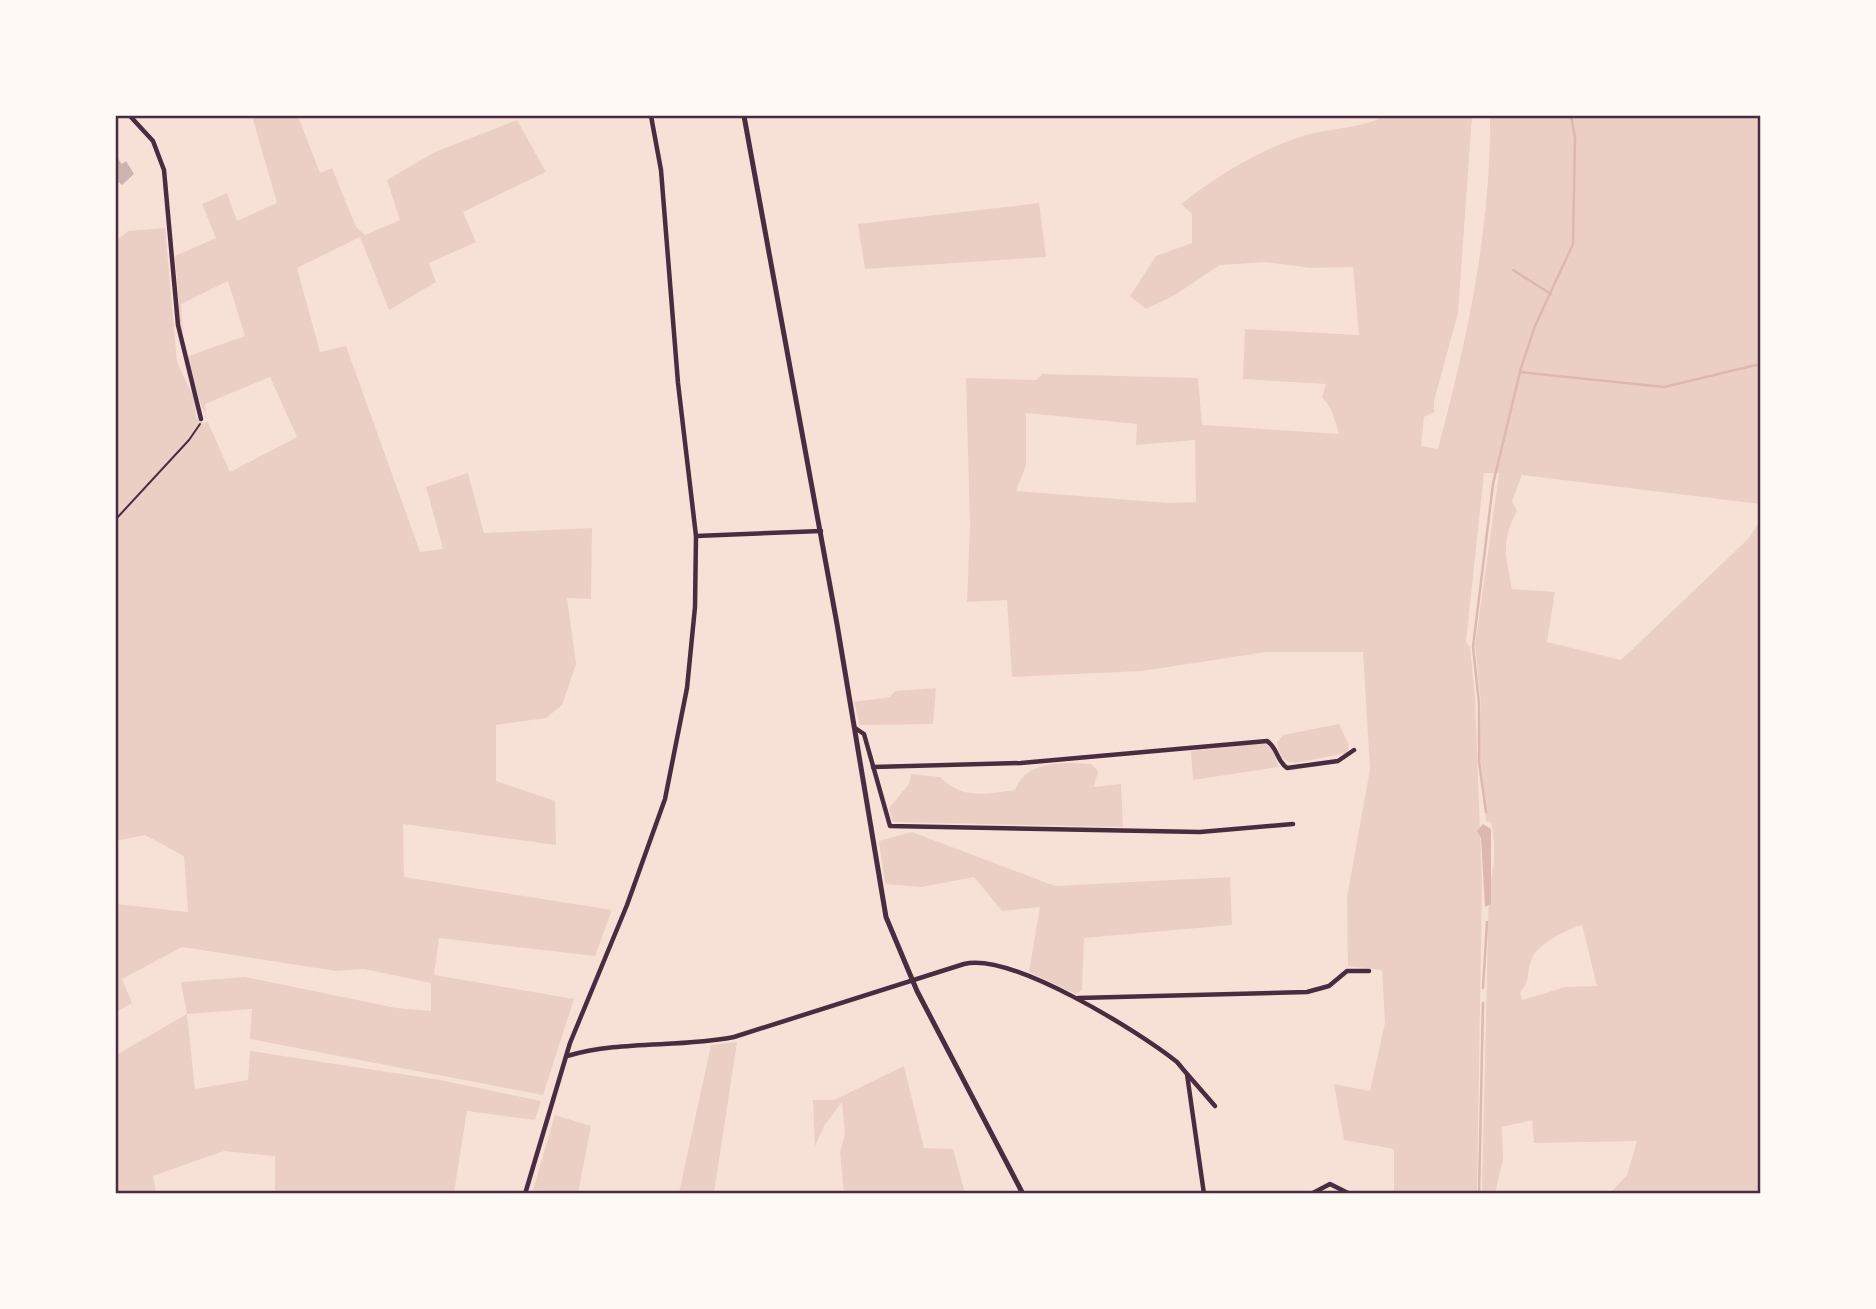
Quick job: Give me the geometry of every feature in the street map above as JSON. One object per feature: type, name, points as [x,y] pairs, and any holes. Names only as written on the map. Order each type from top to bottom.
[{"type":"street","points":[[130,116],[153,141],[164,170],[178,325],[201,419]]},
{"type":"street","points":[[525,1194],[566,1056],[627,905],[664,799],[687,688],[695,607],[696,536],[678,383],[661,170],[651,116]]},
{"type":"street","points":[[744,116],[821,531],[883,904],[911,980],[1023,1194]]},
{"type":"street","points":[[696,536],[821,531]]},
{"type":"street","points":[[854,728],[864,734],[890,826],[1229,832],[1293,824]]},
{"type":"street","points":[[873,767],[1021,762],[1267,741],[1274,746],[1281,764],[1287,768],[1338,761],[1354,750]]},
{"type":"street","points":[[566,1056],[610,1047],[701,1043],[734,1037],[964,964],[984,962],[1077,999],[1159,1048],[1215,1106]]},
{"type":"street","points":[[1077,999],[1307,992],[1329,986],[1347,971],[1369,971]]},
{"type":"street","points":[[1187,1074],[1204,1194]]},
{"type":"street","points":[[1311,1194],[1329,1184],[1350,1194]]},
{"type":"path","points":[[116,519],[190,440],[201,419]]},
{"type":"shaded area","points":[[252,116],[298,116],[320,173],[332,168],[356,227],[365,235],[400,220],[387,180],[435,152],[517,120],[546,172],[463,212],[476,242],[429,263],[436,282],[389,310],[360,237],[297,268],[320,352],[346,346],[420,552],[443,549],[426,487],[468,473],[484,533],[592,528],[591,599],[567,598],[576,664],[562,705],[546,718],[496,725],[496,781],[555,801],[556,845],[403,824],[404,877],[612,910],[595,956],[439,938],[434,975],[574,999],[543,1095],[250,1039],[252,1009],[187,1014],[181,982],[245,977],[396,1008],[431,1011],[431,983],[364,969],[336,971],[182,947],[122,979],[132,1003],[116,1012],[116,904],[188,912],[184,856],[145,835],[116,841],[116,241],[128,231],[165,228],[177,362],[194,398],[196,418],[203,423],[208,422],[230,472],[297,437],[270,377],[205,404],[206,413],[202,408],[186,357],[245,336],[228,281],[181,304],[183,333],[175,256],[216,238],[202,204],[227,193],[237,221],[277,203]]},
{"type":"shaded area","points":[[1385,116],[1472,116],[1458,313],[1434,401],[1434,412],[1424,417],[1421,446],[1438,449],[1467,326],[1482,242],[1490,116],[1760,116],[1760,504],[1522,475],[1512,501],[1517,511],[1508,532],[1506,550],[1512,589],[1555,592],[1547,642],[1621,660],[1748,539],[1760,521],[1760,1193],[1610,1193],[1627,1175],[1637,1141],[1534,1143],[1532,1120],[1502,1127],[1503,1159],[1495,1193],[1482,1193],[1489,884],[1494,853],[1491,822],[1486,821],[1479,758],[1481,703],[1475,646],[1499,473],[1484,473],[1466,642],[1470,647],[1475,696],[1482,886],[1477,1193],[1394,1193],[1394,1149],[1344,1140],[1334,1084],[1370,1091],[1385,1023],[1382,970],[1348,966],[1347,897],[1370,769],[1363,652],[1266,652],[1142,671],[1012,677],[1007,600],[967,602],[970,526],[966,378],[1036,380],[1042,374],[1198,378],[1202,425],[1339,434],[1331,409],[1322,397],[1326,384],[1243,379],[1245,329],[1359,335],[1353,267],[1311,268],[1266,262],[1220,265],[1175,295],[1146,309],[1130,296],[1156,256],[1192,243],[1192,214],[1181,204],[1223,174],[1268,149],[1310,134]],"holes":[[[1026,413],[1137,424],[1136,445],[1195,440],[1196,502],[1168,503],[1016,491],[1026,465]],[[1582,925],[1597,986],[1565,987],[1522,1000],[1520,992],[1527,981],[1534,955],[1552,939]]]},
{"type":"shaded area","points":[[1039,203],[1046,257],[865,269],[858,224]]},
{"type":"shaded area","points":[[936,688],[933,724],[860,725],[854,702],[890,697],[895,691]]},
{"type":"shaded area","points":[[1339,724],[1349,745],[1347,753],[1295,763],[1287,761],[1281,754],[1277,743],[1283,735]]},
{"type":"shaded area","points":[[1264,743],[1272,749],[1279,767],[1193,780],[1191,751]]},
{"type":"shaded area","points":[[1091,764],[1098,771],[1094,787],[1121,784],[1123,827],[893,822],[889,808],[909,784],[911,774],[940,777],[957,789],[984,794],[1015,790],[1020,780],[1028,773],[1047,765]]},
{"type":"shaded area","points":[[1483,824],[1491,829],[1491,904],[1485,907],[1481,838],[1477,831]]},
{"type":"shaded area","points":[[912,832],[1055,886],[1230,877],[1232,925],[1084,938],[1082,990],[1076,994],[1029,972],[1040,907],[1002,911],[974,877],[922,887],[885,884],[879,841]]},
{"type":"shaded area","points":[[187,1014],[195,1089],[248,1080],[250,1051],[440,1080],[541,1101],[535,1120],[467,1111],[454,1193],[275,1193],[275,1156],[224,1151],[153,1176],[156,1193],[116,1193],[116,1055]]},
{"type":"shaded area","points":[[737,1042],[714,1193],[679,1193],[711,1045]]},
{"type":"shaded area","points":[[904,1066],[924,1148],[953,1149],[965,1193],[844,1193],[840,1153],[845,1134],[842,1102],[824,1126],[815,1146],[813,1100],[834,1100]]},
{"type":"shaded area","points":[[555,1115],[591,1126],[578,1193],[533,1190]]},
{"type":"building","points":[[116,156],[122,164],[126,161],[134,174],[122,185],[116,180]]},
{"type":"waterway","points":[[1520,371],[1535,326],[1573,244],[1575,137],[1571,116]]},
{"type":"waterway","points":[[1513,270],[1551,294]]},
{"type":"waterway","points":[[1486,812],[1479,762],[1479,703],[1473,647],[1493,484],[1520,372],[1664,387],[1760,364]]},
{"type":"waterway","points":[[1483,988],[1487,922]]},
{"type":"waterway","points":[[1479,1194],[1483,1003]]}]
